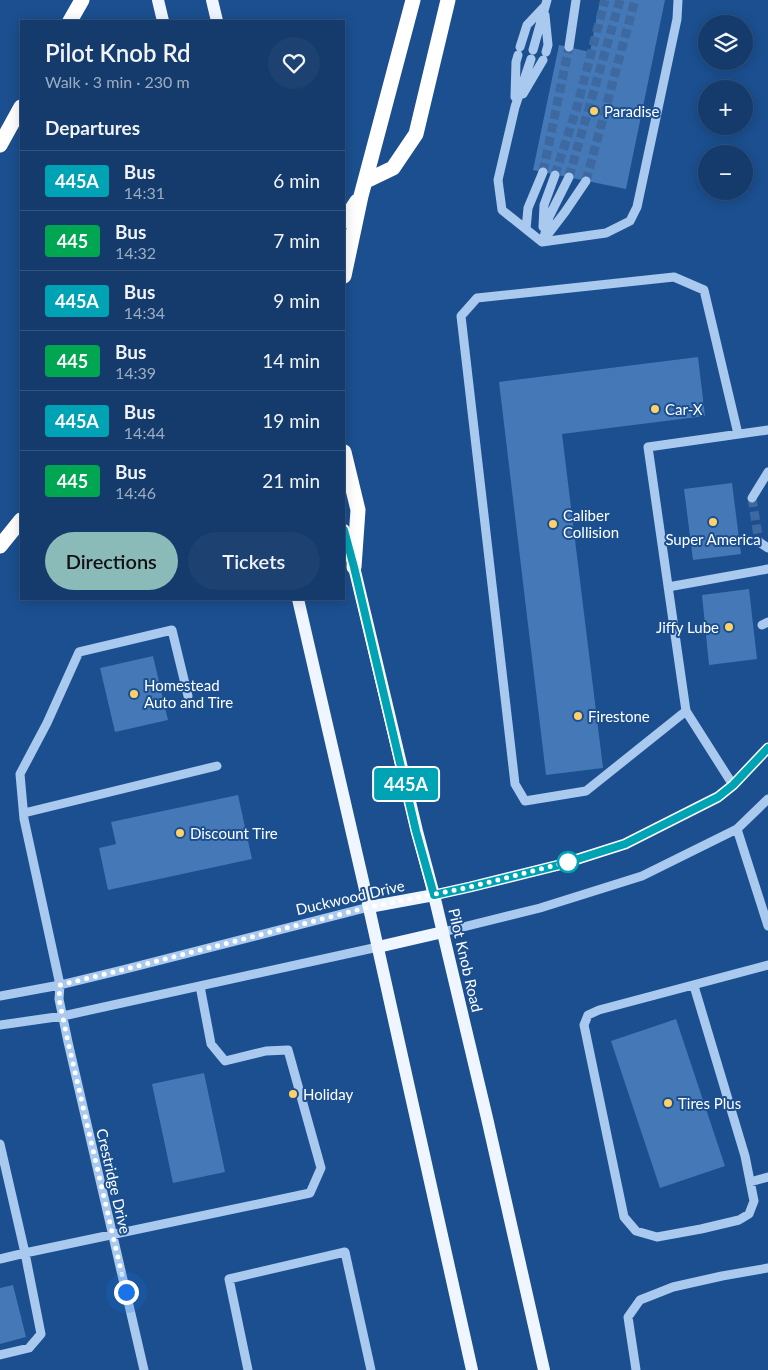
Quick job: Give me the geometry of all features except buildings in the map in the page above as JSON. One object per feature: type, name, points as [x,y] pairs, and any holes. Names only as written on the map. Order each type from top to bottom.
[{"type":"highway","points":[[71,20],[82,0]]},
{"type":"highway","points":[[345,271],[361,196],[413,0]]},
{"type":"highway","points":[[366,181],[393,168],[416,134],[448,0]]},
{"type":"highway","points":[[0,145],[20,109]]},
{"type":"highway","points":[[345,220],[361,196]]},
{"type":"highway","points":[[345,456],[358,510],[354,567]]},
{"type":"highway","points":[[0,546],[20,521]]},
{"type":"main road","points":[[158,0],[163,18]]},
{"type":"main road","points":[[212,0],[217,20]]},
{"type":"main road","name":"Pilot Knob Road","points":[[345,534],[416,831],[443,932],[544,1370]]},
{"type":"main road","points":[[298,600],[472,1370]]},
{"type":"main road","name":"Duckwood Drive","points":[[369,907],[434,895]]},
{"type":"main road","points":[[378,947],[443,932]]},
{"type":"street","points":[[569,47],[576,0]]},
{"type":"street","points":[[546,3],[515,107],[498,180],[502,210],[542,242],[606,233],[630,221],[637,207],[677,19],[678,0]]},
{"type":"street","points":[[515,107],[516,62],[526,25],[546,3]]},
{"type":"street","points":[[515,107],[544,56],[548,45],[546,3]]},
{"type":"street","points":[[526,229],[528,208],[543,172]]},
{"type":"street","points":[[542,242],[544,205],[555,175]]},
{"type":"street","points":[[542,242],[549,217],[569,177]]},
{"type":"street","points":[[542,242],[586,181]]},
{"type":"street","points":[[686,711],[586,791],[525,801],[515,784],[460,316],[477,298],[674,277],[704,290],[738,434]]},
{"type":"street","points":[[733,785],[686,711],[648,447],[768,430]]},
{"type":"street","points":[[752,498],[768,472]]},
{"type":"street","points":[[759,542],[768,548]]},
{"type":"street","points":[[668,588],[768,569]]},
{"type":"street","name":"Crestridge Drive","points":[[144,1370],[59,999],[60,985],[24,813],[20,774],[47,723],[79,652],[172,630],[188,696]]},
{"type":"street","name":"Duckwood Drive","points":[[434,895],[559,865],[625,844],[718,797],[733,785],[768,748]]},
{"type":"street","points":[[24,813],[217,766]]},
{"type":"street","points":[[443,932],[540,908],[642,876],[737,829],[768,799]]},
{"type":"street","points":[[737,829],[768,926]]},
{"type":"street","name":"Duckwood Drive","points":[[0,996],[60,985],[132,968],[369,907]]},
{"type":"street","points":[[0,1025],[63,1016],[378,947]]},
{"type":"street","points":[[694,986],[745,1156],[754,1201],[749,1214],[739,1220],[657,1237],[636,1231],[624,1217],[584,1025],[588,1015],[599,1010],[768,965]]},
{"type":"street","points":[[0,1258],[310,1193],[321,1168],[288,1050],[266,1051],[224,1061],[211,1044],[200,986]]},
{"type":"street","points":[[0,1144],[25,1252],[41,1334],[29,1348],[0,1355]]},
{"type":"street","points":[[750,1182],[768,1177]]},
{"type":"street","points":[[248,1370],[229,1279],[345,1252],[371,1370]]},
{"type":"street","points":[[636,1370],[628,1317],[640,1300],[673,1287],[768,1268]]},
{"type":"tunnel","points":[[555,175],[577,107],[605,0]]},
{"type":"tunnel","points":[[569,177],[620,0]]},
{"type":"tunnel","points":[[586,181],[635,0]]},
{"type":"tunnel","points":[[543,172],[569,47]]},
{"type":"tunnel","points":[[752,498],[759,542]]},
{"type":"bus line","name":"445A","points":[[345,534],[416,831],[434,895],[559,865],[625,844],[718,797],[733,785],[768,748]]},
{"type":"place","name":"Paradise","points":[[594,111]]},
{"type":"place","name":"Car-X","points":[[655,409]]},
{"type":"place","name":"Super America","points":[[713,522]]},
{"type":"place","name":"Caliber Collision","points":[[553,524]]},
{"type":"place","name":"Jiffy Lube","points":[[729,627]]},
{"type":"place","name":"Homestead Auto and Tire","points":[[134,694]]},
{"type":"place","name":"Firestone","points":[[578,716]]},
{"type":"place","name":"Discount Tire","points":[[180,833]]},
{"type":"place","name":"Holiday","points":[[293,1094]]},
{"type":"place","name":"Tires Plus","points":[[668,1103]]},
{"type":"route","points":[[126,1292],[68,1042],[59,999],[60,985],[369,907],[470,887],[576,860],[568,862]]}]
